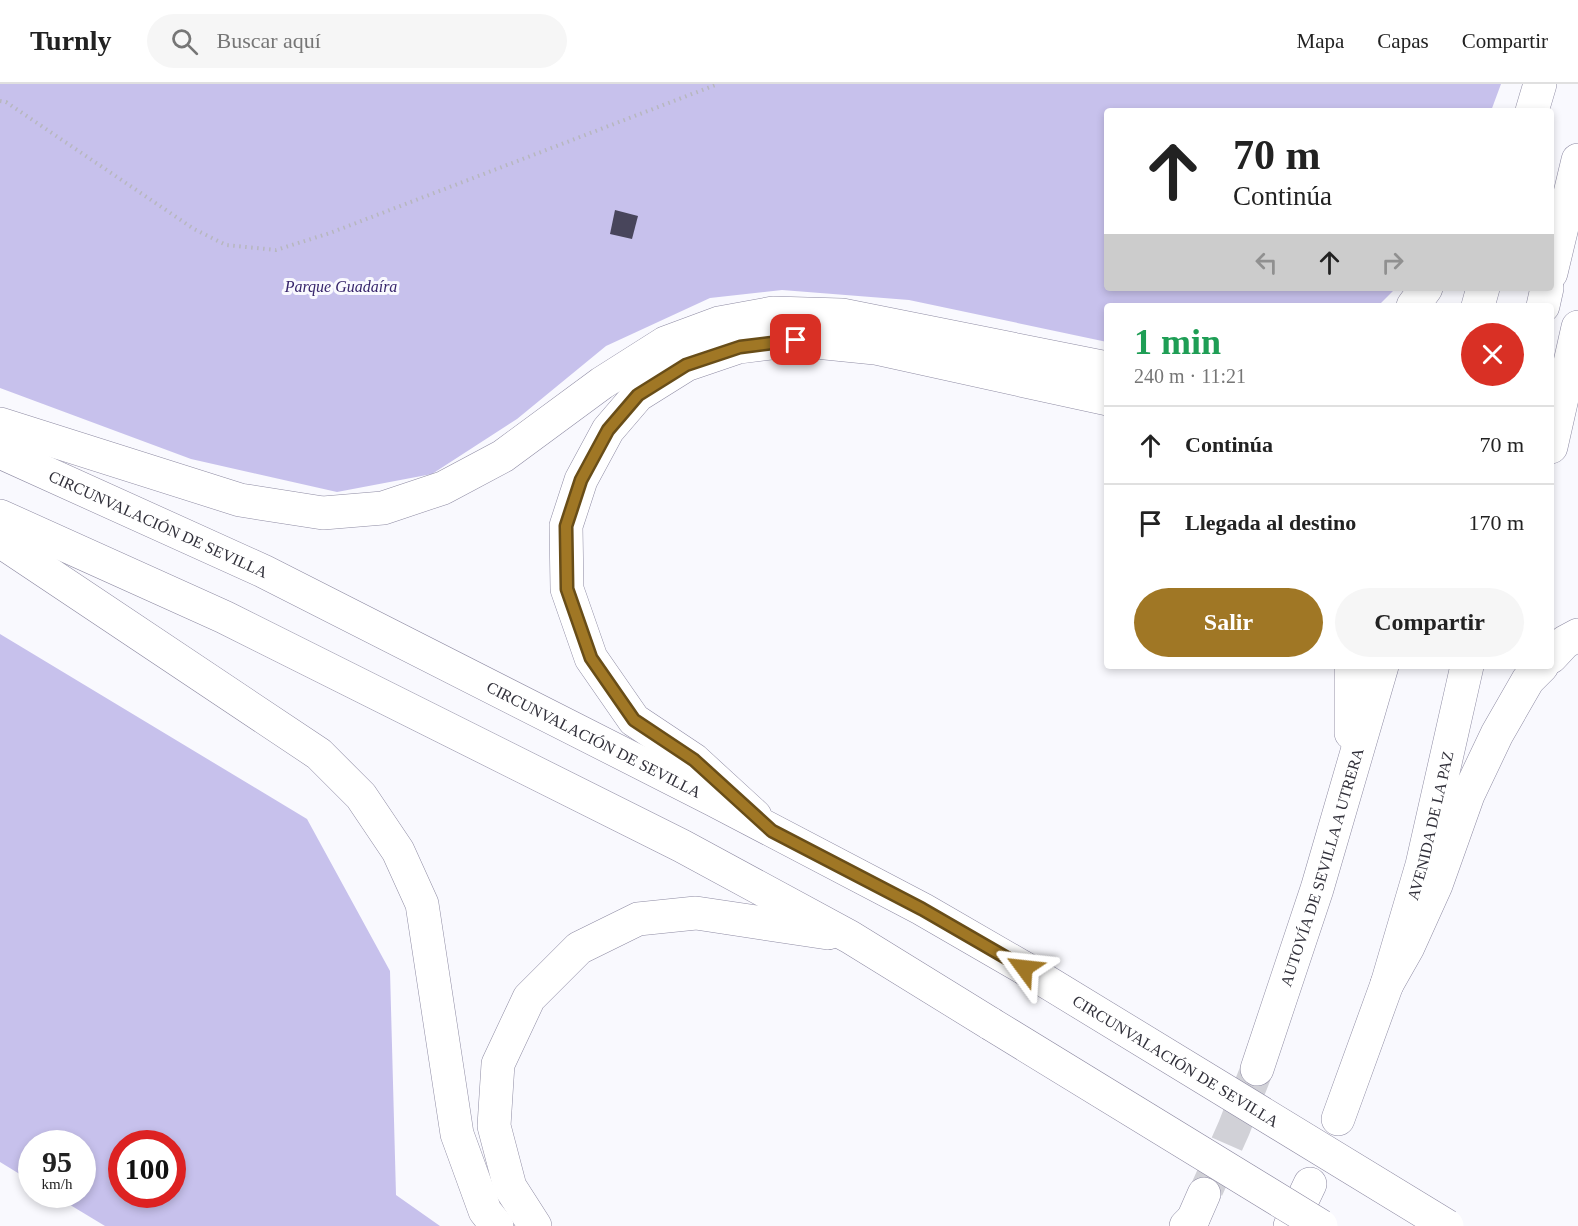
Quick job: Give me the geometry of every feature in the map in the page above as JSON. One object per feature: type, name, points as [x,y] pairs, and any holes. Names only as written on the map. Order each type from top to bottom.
[{"type":"main road","points":[[1533,108],[1540,84]]},
{"type":"main road","points":[[1554,260],[1578,160]]},
{"type":"main road","points":[[0,424],[240,500],[323,513],[383,508],[443,488],[503,456],[602,383],[665,343],[719,322],[773,313],[842,315],[1104,367]]},
{"type":"main road","points":[[1554,434],[1578,327]]},
{"type":"main road","points":[[772,831],[694,760],[634,720],[591,658],[567,589],[566,526],[581,480],[608,430],[638,395],[686,365],[740,347],[796,340],[875,348],[1104,398]]},
{"type":"main road","name":"CIRCUNVALACIÓN DE SEVILLA","points":[[0,452],[263,572],[922,909],[1024,968],[1447,1226]]},
{"type":"main road","points":[[0,516],[224,617],[682,846],[850,937],[1321,1226]]},
{"type":"main road","points":[[0,541],[319,754],[361,796],[398,851],[422,904],[457,1134],[484,1211],[497,1226]]},
{"type":"main road","points":[[1554,654],[1565,642],[1578,635]]},
{"type":"main road","points":[[1351,669],[1351,770]]},
{"type":"main road","name":"AUTOVÍA DE SEVILLA A UTRERA","points":[[1257,1069],[1297,953],[1381,669]]},
{"type":"main road","name":"AVENIDA DE LA PAZ","points":[[1387,984],[1422,865],[1466,669]]},
{"type":"main road","points":[[1422,865],[1460,769],[1490,669]]},
{"type":"main road","points":[[1338,1119],[1387,984],[1408,947],[1436,885],[1468,795],[1497,734],[1528,680],[1539,669]]},
{"type":"main road","points":[[535,1226],[510,1187],[494,1126],[498,1064],[529,999],[579,948],[638,919],[696,913],[850,937]]},
{"type":"main road","points":[[1290,1226],[1310,1184]]},
{"type":"path","points":[[0,101],[6,102],[194,229],[226,245],[276,250],[330,233],[718,84]]},
{"type":"green space","name":"Parque Guadaíra","points":[[0,84],[1501,84],[1492,108],[1104,108],[1104,291],[1393,291],[1381,303],[1104,303],[1104,341],[909,300],[782,290],[710,298],[606,346],[517,419],[432,474],[337,492],[191,459],[0,388]]},
{"type":"green space","points":[[0,634],[307,819],[390,971],[396,1195],[440,1226],[105,1226],[75,1208],[96,1208],[96,1130],[18,1130],[18,1173],[0,1162]]},
{"type":"building","points":[[615,210],[638,216],[632,239],[610,234]]},
{"type":"tunnel","points":[[1207,1189],[1257,1069]]},
{"type":"route","points":[[796,340],[740,347],[686,365],[638,395],[608,430],[581,480],[566,526],[567,589],[591,658],[634,720],[694,760],[772,831],[922,909],[1024,968]]}]
